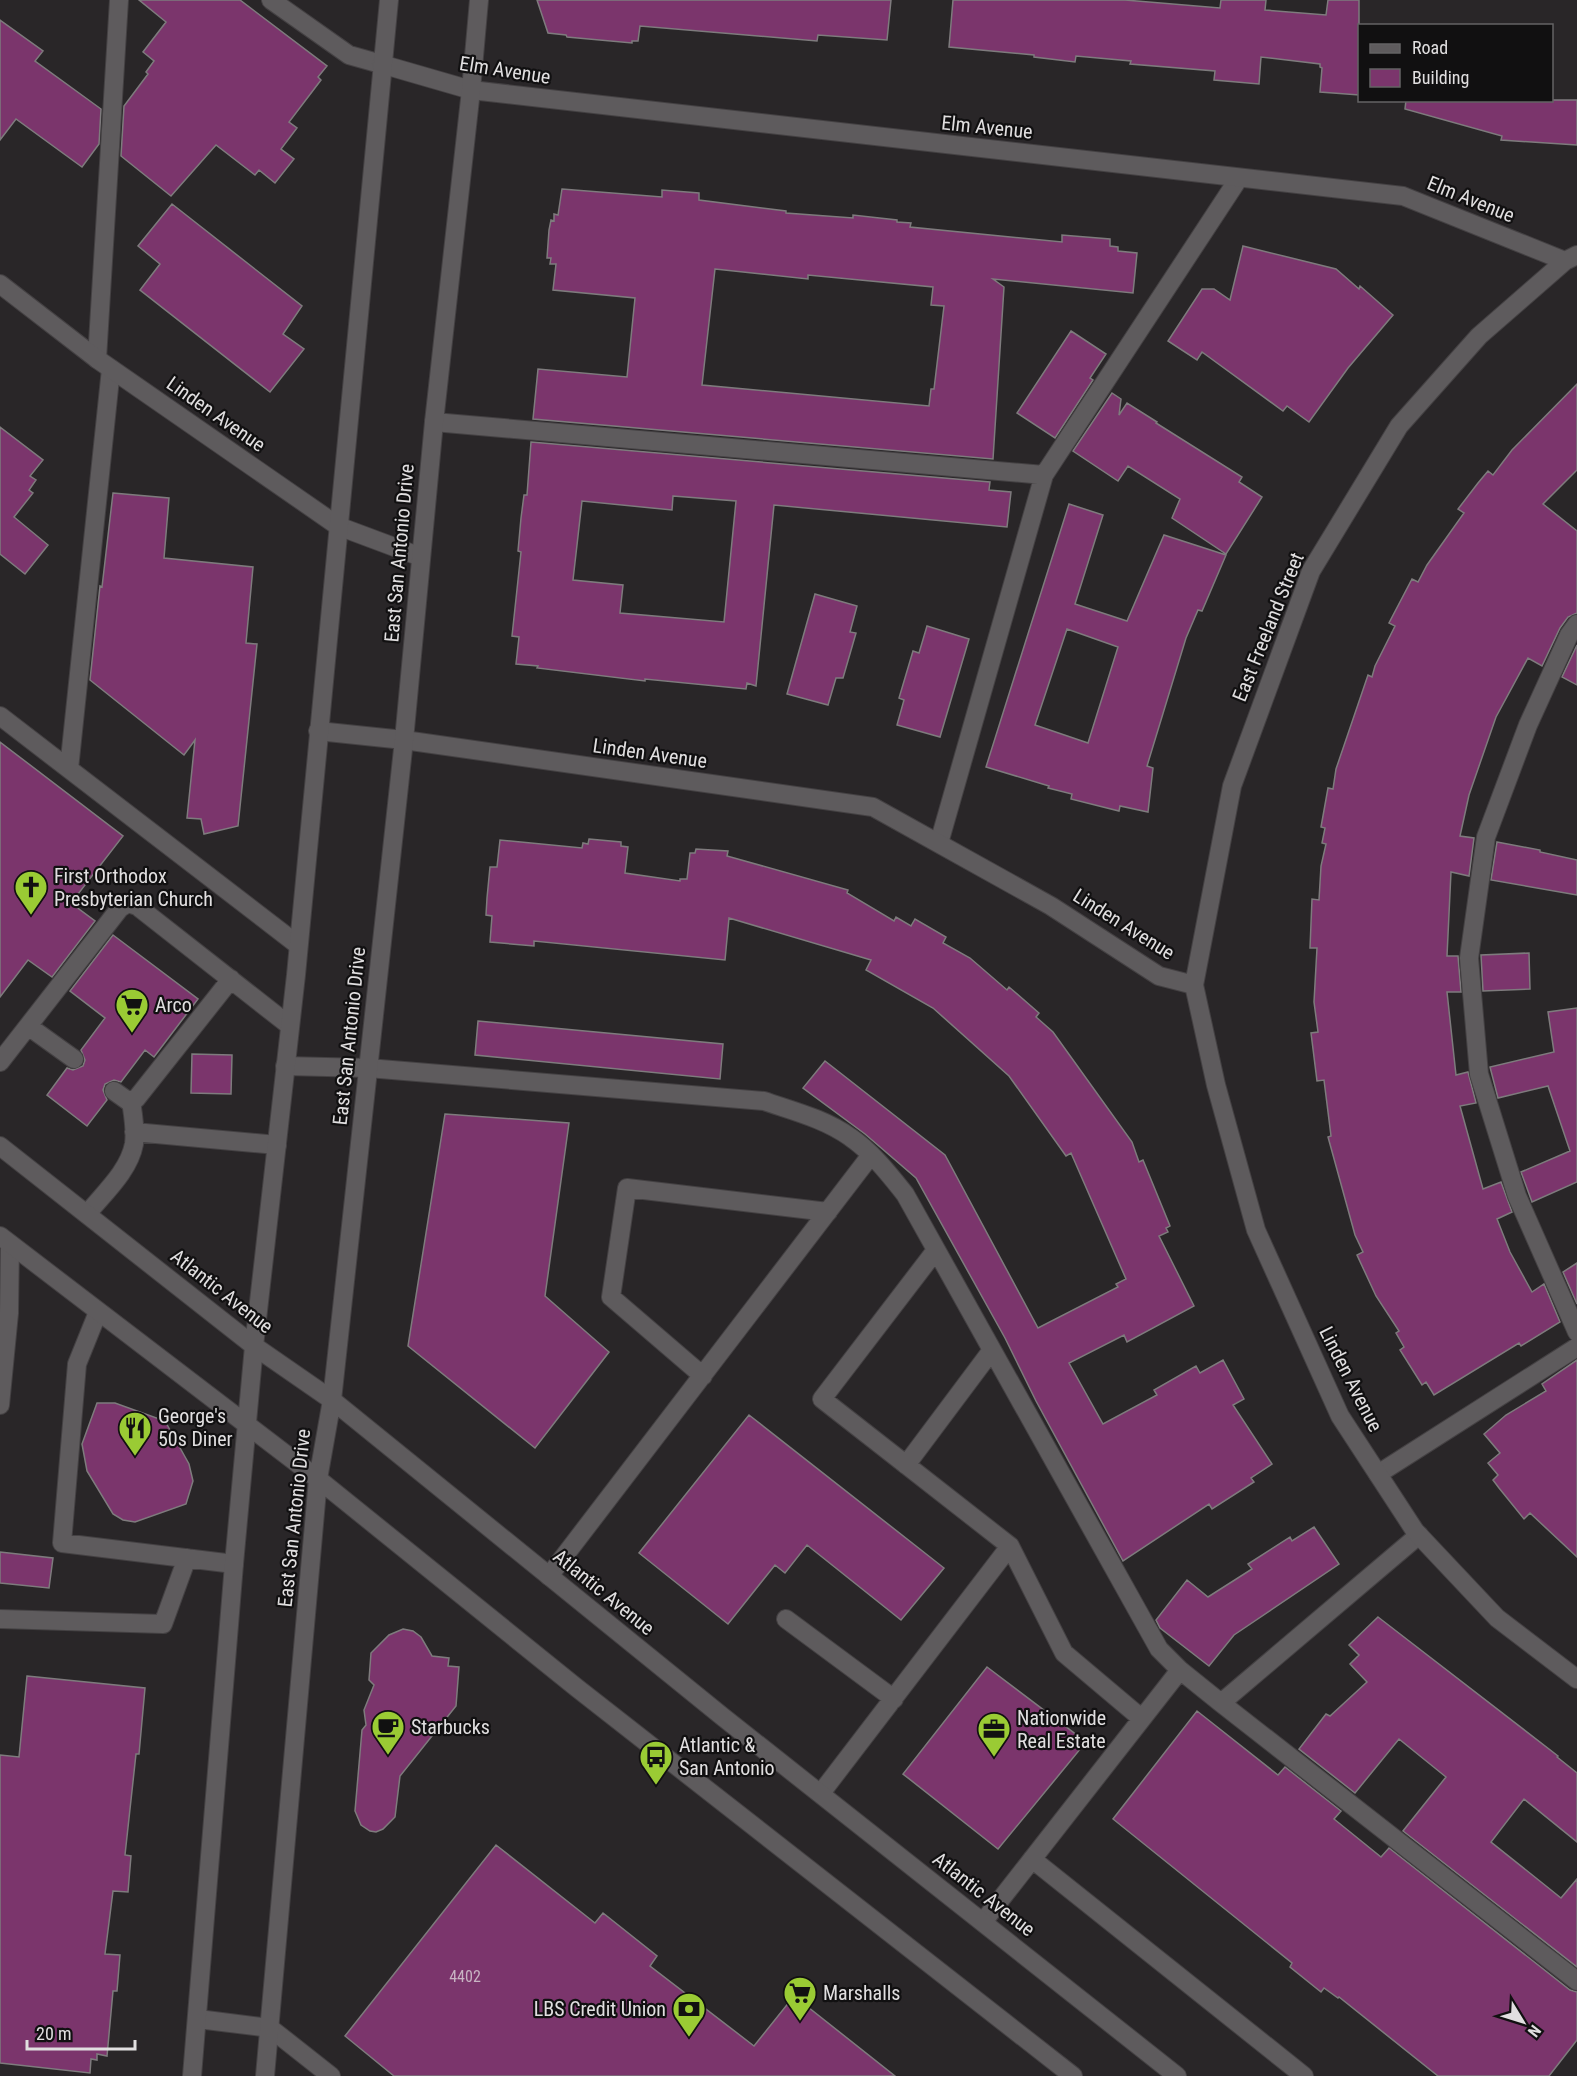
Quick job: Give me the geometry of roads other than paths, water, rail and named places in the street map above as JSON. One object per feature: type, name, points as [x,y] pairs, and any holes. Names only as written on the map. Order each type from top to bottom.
[{"type":"main road","points":[[69,769],[104,364],[119,0]]},
{"type":"main road","name":"Elm Avenue","points":[[271,0],[349,55],[471,90],[1403,196],[1571,258]]},
{"type":"main road","points":[[192,2076],[254,1346],[290,1026],[381,64],[389,0]]},
{"type":"main road","name":"East San Antonio Drive","points":[[265,2076],[318,1479],[332,1400],[404,740],[420,557],[479,0]]},
{"type":"main road","points":[[939,843],[1044,475],[1239,178]]},
{"type":"main road","name":"East Freeland Street","points":[[1194,985],[1232,786],[1311,571],[1399,426],[1479,336],[1571,258]]},
{"type":"main road","name":"Linden Avenue","points":[[0,284],[104,364],[338,526],[420,557]]},
{"type":"main road","points":[[434,422],[1044,475]]},
{"type":"main road","points":[[1577,624],[1569,635],[1528,725],[1486,837],[1469,958],[1479,1074],[1517,1196],[1577,1332]]},
{"type":"main road","points":[[0,716],[298,945]]},
{"type":"main road","name":"Linden Avenue","points":[[318,731],[404,740],[873,807],[1051,906],[1159,976],[1194,985],[1216,1085],[1256,1230],[1340,1416],[1419,1535],[1497,1618],[1577,1679]]},
{"type":"main road","points":[[0,1062],[120,908],[128,903],[137,906],[290,1026]]},
{"type":"main road","points":[[114,1091],[128,1101],[136,1099],[231,979]]},
{"type":"main road","points":[[28,1026],[74,1059]]},
{"type":"main road","points":[[285,1066],[368,1068],[764,1101],[809,1117],[850,1137],[884,1167],[905,1194],[1159,1649],[1180,1670],[1221,1703],[1577,1981]]},
{"type":"main road","points":[[87,1214],[126,1166],[134,1144],[131,1101]]},
{"type":"main road","points":[[134,1132],[276,1145]]},
{"type":"main road","name":"Atlantic Avenue","points":[[0,1146],[254,1346],[332,1400],[549,1576],[1177,2076]]},
{"type":"main road","points":[[549,1576],[871,1155]]},
{"type":"main road","points":[[703,1376],[611,1297],[627,1188],[828,1212]]},
{"type":"main road","points":[[5,1240],[318,1479],[577,1688],[1073,2076]]},
{"type":"main road","points":[[0,1405],[9,1313],[5,1240]]},
{"type":"main road","points":[[936,1250],[822,1399],[1010,1546],[1064,1653],[1141,1718]]},
{"type":"main road","points":[[98,1312],[77,1364],[62,1543],[234,1564]]},
{"type":"main road","points":[[1378,1474],[1577,1347]]},
{"type":"main road","points":[[906,1465],[992,1350]]},
{"type":"main road","points":[[1221,1703],[1419,1535]]},
{"type":"main road","points":[[821,1793],[1010,1546]]},
{"type":"main road","points":[[0,1619],[163,1624],[187,1558]]},
{"type":"main road","points":[[786,1619],[894,1699]]},
{"type":"main road","points":[[983,1922],[1180,1670]]},
{"type":"main road","points":[[1032,1859],[1304,2076]]},
{"type":"main road","points":[[198,2019],[270,2028],[331,2076]]},
{"type":"place","name":"First Orthodox Presbyterian Church","points":[[31,916]]},
{"type":"place","name":"Arco","points":[[132,1034]]},
{"type":"place","name":"George's 50s Diner","points":[[135,1457]]},
{"type":"place","name":"Starbucks","points":[[388,1756]]},
{"type":"place","name":"Nationwide Real Estate","points":[[994,1758]]},
{"type":"place","name":"Atlantic & San Antonio","points":[[656,1786]]},
{"type":"place","name":"Marshalls","points":[[800,2022]]},
{"type":"place","name":"LBS Credit Union","points":[[689,2038]]}]
